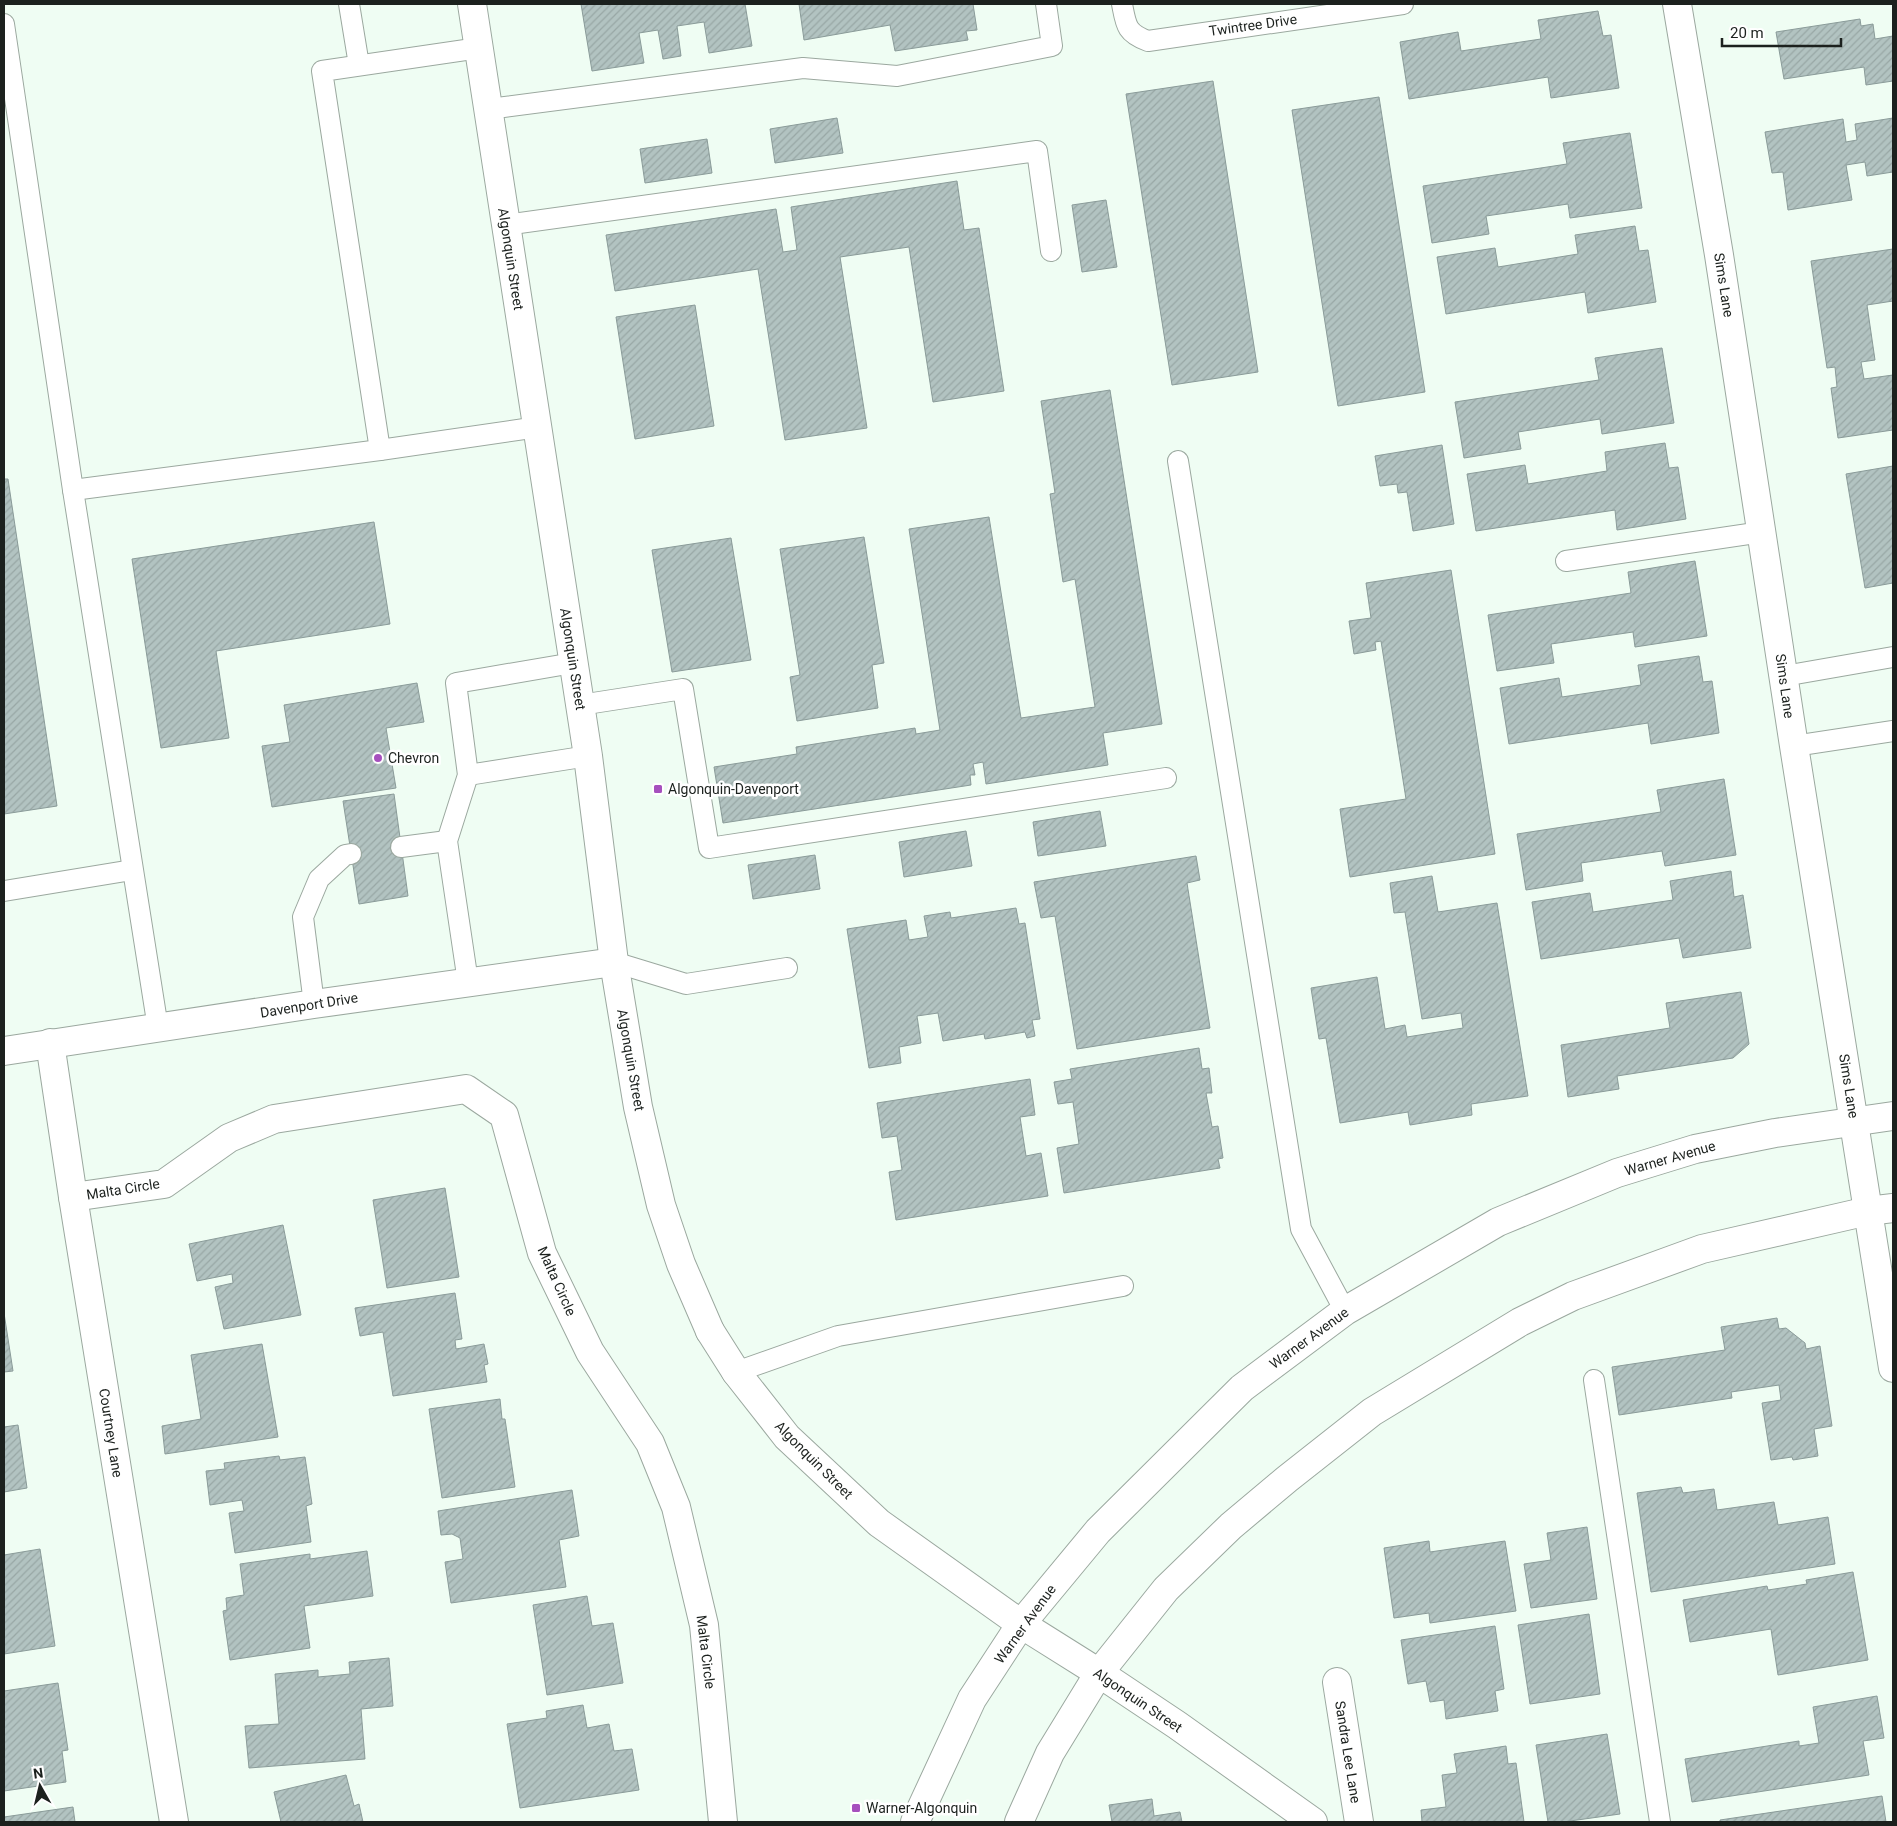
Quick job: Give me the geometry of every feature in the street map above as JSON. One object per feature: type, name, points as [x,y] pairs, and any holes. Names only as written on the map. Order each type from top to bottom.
[{"type":"street","name":"Algonquin Street","points":[[472,4],[588,756],[614,962],[638,1107],[661,1205],[681,1264],[710,1330],[736,1372],[787,1437],[879,1523],[1022,1624],[1177,1725],[1313,1822]]},
{"type":"street","name":"Sims Lane","points":[[1677,4],[1719,255],[1854,1122],[1881,1209],[1893,1368]]},
{"type":"street","name":"Davenport Drive","points":[[4,1051],[314,1004],[614,962]]},
{"type":"street","name":"Courtney Lane","points":[[50,1043],[72,1197],[174,1822]]},
{"type":"street","name":"Malta Circle","points":[[72,1197],[164,1184],[229,1138],[274,1119],[466,1089],[504,1115],[542,1253],[590,1352],[650,1443],[676,1507],[704,1625],[723,1822]]},
{"type":"street","name":"Warner Avenue","points":[[915,1822],[972,1699],[1022,1624],[1102,1526],[1242,1388],[1345,1310],[1498,1222],[1617,1173],[1695,1149],[1775,1134],[1893,1116]]},
{"type":"street","points":[[1020,1822],[1050,1753],[1098,1673],[1166,1589],[1231,1526],[1372,1412],[1512,1326],[1573,1296],[1702,1249],[1881,1209]]},
{"type":"street","name":"Sandra Lee Lane","points":[[1336,1682],[1359,1822]]},
{"type":"lane","points":[[349,4],[359,66]]},
{"type":"lane","points":[[489,109],[803,68],[897,76],[1052,46],[1046,4]]},
{"type":"lane","name":"Twintree Drive","points":[[1122,4],[1126,24],[1134,36],[1148,41],[1403,4]]},
{"type":"lane","points":[[4,24],[73,490],[158,1028]]},
{"type":"lane","points":[[380,450],[322,71],[479,48]]},
{"type":"lane","points":[[506,226],[1037,151],[1051,251]]},
{"type":"lane","points":[[73,490],[380,450],[538,427]]},
{"type":"lane","points":[[1178,461],[1301,1229],[1345,1310]]},
{"type":"lane","points":[[1566,561],[1762,532]]},
{"type":"lane","points":[[1784,676],[1893,657]]},
{"type":"lane","points":[[468,982],[447,841],[468,775],[456,683],[573,663]]},
{"type":"lane","points":[[580,706],[683,689],[708,848],[1166,778]]},
{"type":"lane","points":[[1794,746],[1893,731]]},
{"type":"lane","points":[[468,775],[588,756]]},
{"type":"lane","points":[[401,847],[447,841]]},
{"type":"lane","points":[[314,1004],[303,917],[318,879],[345,855],[351,854]]},
{"type":"lane","points":[[4,891],[132,870]]},
{"type":"lane","points":[[614,962],[686,984],[787,968]]},
{"type":"lane","points":[[736,1372],[838,1336],[1123,1286]]},
{"type":"lane","points":[[1594,1380],[1660,1822]]},
{"type":"building","points":[[581,4],[745,4],[752,46],[709,53],[704,22],[677,26],[681,56],[663,59],[658,30],[639,33],[644,63],[592,71]]},
{"type":"building","points":[[799,4],[973,4],[977,30],[966,31],[968,40],[895,51],[890,25],[804,40]]},
{"type":"building","points":[[1598,11],[1603,36],[1611,35],[1619,88],[1551,98],[1548,77],[1409,99],[1400,42],[1458,32],[1461,51],[1541,39],[1538,20]]},
{"type":"building","points":[[1860,19],[1861,26],[1873,24],[1875,39],[1893,36],[1893,81],[1866,85],[1864,67],[1784,79],[1776,32]]},
{"type":"building","points":[[1213,81],[1258,372],[1172,385],[1126,94]]},
{"type":"building","points":[[1379,97],[1425,392],[1338,406],[1292,110]]},
{"type":"building","points":[[837,118],[843,153],[775,163],[770,129]]},
{"type":"building","points":[[1893,118],[1893,172],[1867,176],[1865,162],[1846,165],[1852,200],[1788,210],[1783,172],[1772,173],[1765,132],[1843,119],[1846,142],[1857,140],[1855,124]]},
{"type":"building","points":[[1630,133],[1642,208],[1570,218],[1568,204],[1486,216],[1489,234],[1432,243],[1423,186],[1567,164],[1563,143]]},
{"type":"building","points":[[707,139],[712,173],[645,183],[640,149]]},
{"type":"building","points":[[957,181],[964,230],[979,228],[1004,391],[933,402],[909,247],[840,257],[867,428],[785,440],[758,269],[615,291],[606,235],[776,209],[783,252],[797,250],[791,207]]},
{"type":"building","points":[[1106,200],[1117,267],[1082,272],[1072,205]]},
{"type":"building","points":[[1635,226],[1639,251],[1648,250],[1656,302],[1588,313],[1585,292],[1446,314],[1437,257],[1495,248],[1498,267],[1578,254],[1575,235]]},
{"type":"building","points":[[1893,249],[1893,301],[1867,305],[1875,360],[1861,362],[1864,379],[1893,375],[1893,430],[1838,438],[1831,388],[1837,387],[1835,367],[1827,368],[1811,261]]},
{"type":"building","points":[[695,305],[714,426],[635,439],[616,317]]},
{"type":"building","points":[[1662,348],[1674,423],[1602,434],[1600,419],[1518,432],[1521,449],[1464,458],[1455,402],[1599,380],[1595,358]]},
{"type":"building","points":[[1110,390],[1162,724],[1103,733],[1108,765],[986,784],[983,762],[973,764],[975,775],[970,775],[971,785],[723,823],[714,767],[797,754],[796,747],[915,728],[916,734],[940,730],[909,529],[989,517],[1021,718],[1095,707],[1075,579],[1063,582],[1050,494],[1055,493],[1041,401]]},
{"type":"building","points":[[1665,443],[1669,468],[1678,467],[1686,519],[1617,530],[1615,510],[1476,531],[1467,474],[1525,465],[1528,484],[1607,471],[1605,452]]},
{"type":"building","points":[[1442,445],[1454,524],[1413,531],[1407,492],[1398,493],[1397,484],[1380,486],[1375,456]]},
{"type":"building","points":[[1893,466],[1893,583],[1865,588],[1846,474]]},
{"type":"building","points":[[4,479],[8,479],[57,806],[4,814]]},
{"type":"building","points":[[374,522],[390,624],[216,651],[229,738],[161,748],[132,559]]},
{"type":"building","points":[[864,537],[884,663],[872,665],[878,708],[797,721],[790,677],[800,675],[780,549]]},
{"type":"building","points":[[731,538],[751,660],[672,672],[652,550]]},
{"type":"building","points":[[1695,561],[1707,636],[1635,647],[1633,632],[1551,644],[1554,663],[1497,671],[1488,615],[1631,593],[1628,572]]},
{"type":"building","points":[[1451,570],[1495,854],[1350,877],[1340,809],[1406,799],[1381,641],[1375,642],[1376,650],[1354,654],[1349,621],[1371,618],[1366,583]]},
{"type":"building","points":[[1699,656],[1703,682],[1712,681],[1719,733],[1651,744],[1648,723],[1509,744],[1500,688],[1559,678],[1562,697],[1641,685],[1638,665]]},
{"type":"building","points":[[417,683],[424,722],[386,728],[396,788],[272,807],[262,746],[290,742],[284,705]]},
{"type":"building","points":[[1724,779],[1736,855],[1665,866],[1662,851],[1581,863],[1583,881],[1526,890],[1517,834],[1661,812],[1657,790]]},
{"type":"building","points":[[394,794],[408,896],[359,904],[343,801]]},
{"type":"building","points":[[1100,811],[1106,846],[1038,856],[1033,822]]},
{"type":"building","points":[[966,831],[972,866],[904,877],[899,842]]},
{"type":"building","points":[[815,855],[820,889],[753,899],[748,865]]},
{"type":"building","points":[[1196,856],[1200,880],[1187,883],[1210,1028],[1077,1049],[1055,916],[1041,918],[1034,882]]},
{"type":"building","points":[[1731,871],[1734,897],[1743,895],[1751,948],[1683,958],[1679,938],[1541,959],[1532,902],[1590,893],[1593,912],[1673,900],[1670,881]]},
{"type":"building","points":[[1432,876],[1438,912],[1497,903],[1528,1096],[1471,1104],[1472,1115],[1410,1125],[1408,1112],[1340,1123],[1326,1038],[1319,1039],[1311,988],[1377,977],[1385,1029],[1405,1025],[1407,1037],[1463,1028],[1461,1013],[1422,1019],[1405,912],[1394,913],[1390,883]]},
{"type":"building","points":[[1016,908],[1019,924],[1025,923],[1040,1019],[1032,1020],[1035,1036],[1027,1038],[1025,1032],[985,1039],[984,1034],[943,1041],[938,1013],[917,1016],[921,1043],[899,1047],[901,1063],[869,1068],[847,929],[906,920],[909,940],[928,937],[924,916],[950,912],[951,918]]},
{"type":"building","points":[[1741,992],[1749,1044],[1733,1058],[1617,1076],[1619,1089],[1568,1097],[1561,1045],[1670,1028],[1666,1003]]},
{"type":"building","points":[[1199,1048],[1202,1069],[1209,1068],[1212,1093],[1206,1093],[1212,1127],[1218,1126],[1223,1158],[1218,1159],[1220,1168],[1064,1193],[1057,1148],[1079,1144],[1073,1102],[1058,1104],[1054,1082],[1072,1079],[1070,1069]]},
{"type":"building","points":[[1030,1079],[1035,1115],[1020,1117],[1026,1156],[1041,1153],[1048,1196],[896,1220],[889,1172],[902,1170],[897,1136],[882,1138],[877,1103]]},
{"type":"building","points":[[445,1188],[459,1277],[387,1288],[373,1200]]},
{"type":"building","points":[[283,1225],[301,1315],[224,1329],[215,1287],[233,1283],[232,1274],[197,1281],[189,1244]]},
{"type":"building","points":[[455,1293],[462,1339],[455,1340],[456,1349],[484,1344],[488,1364],[484,1365],[487,1382],[393,1396],[383,1332],[360,1336],[355,1308]]},
{"type":"building","points":[[4,1313],[13,1371],[4,1372]]},
{"type":"building","points":[[1777,1318],[1779,1329],[1786,1328],[1805,1343],[1806,1349],[1820,1346],[1832,1426],[1814,1429],[1818,1456],[1793,1460],[1792,1457],[1771,1460],[1762,1403],[1781,1400],[1779,1385],[1731,1392],[1732,1398],[1619,1415],[1612,1367],[1725,1350],[1721,1327]]},
{"type":"building","points":[[262,1344],[278,1437],[165,1454],[162,1426],[201,1419],[191,1355]]},
{"type":"building","points":[[500,1399],[502,1419],[505,1419],[515,1487],[442,1498],[429,1409]]},
{"type":"building","points":[[18,1425],[27,1488],[4,1492],[4,1427]]},
{"type":"building","points":[[279,1456],[280,1460],[305,1457],[312,1504],[306,1506],[311,1542],[235,1553],[229,1513],[244,1511],[242,1500],[210,1505],[206,1471],[225,1469],[224,1463]]},
{"type":"building","points":[[1681,1487],[1683,1493],[1714,1489],[1717,1510],[1774,1502],[1778,1525],[1828,1517],[1835,1564],[1651,1592],[1637,1493]]},
{"type":"building","points":[[572,1490],[579,1536],[559,1540],[566,1587],[451,1603],[445,1562],[463,1559],[460,1538],[452,1534],[441,1535],[438,1511]]},
{"type":"building","points":[[1587,1527],[1597,1599],[1531,1608],[1524,1564],[1551,1560],[1547,1533]]},
{"type":"building","points":[[1429,1541],[1430,1552],[1505,1541],[1516,1611],[1430,1623],[1429,1613],[1394,1618],[1384,1548]]},
{"type":"building","points":[[40,1549],[55,1646],[4,1654],[4,1555]]},
{"type":"building","points":[[367,1551],[373,1596],[304,1606],[310,1648],[230,1660],[223,1611],[227,1610],[226,1598],[244,1595],[240,1564],[310,1554],[310,1559]]},
{"type":"building","points":[[1853,1572],[1868,1660],[1778,1675],[1771,1629],[1690,1642],[1683,1600],[1767,1586],[1768,1590],[1807,1584],[1806,1580]]},
{"type":"building","points":[[587,1596],[592,1626],[613,1623],[623,1683],[547,1695],[533,1605]]},
{"type":"building","points":[[1589,1614],[1600,1694],[1530,1704],[1518,1625]]},
{"type":"building","points":[[1495,1626],[1504,1689],[1495,1691],[1498,1711],[1446,1719],[1444,1700],[1430,1702],[1426,1681],[1408,1684],[1401,1640]]},
{"type":"building","points":[[389,1658],[393,1706],[361,1709],[365,1759],[249,1768],[245,1726],[279,1724],[275,1674],[318,1670],[318,1677],[350,1674],[349,1662]]},
{"type":"building","points":[[58,1683],[68,1750],[62,1751],[66,1782],[4,1791],[4,1691]]},
{"type":"building","points":[[1877,1696],[1884,1738],[1863,1741],[1869,1775],[1692,1802],[1685,1759],[1799,1741],[1799,1746],[1819,1743],[1813,1707]]},
{"type":"building","points":[[583,1705],[587,1728],[609,1724],[614,1751],[632,1749],[639,1790],[520,1808],[507,1724],[547,1718],[546,1711]]},
{"type":"building","points":[[1607,1734],[1620,1814],[1563,1822],[1548,1822],[1536,1745]]},
{"type":"building","points":[[1506,1746],[1508,1764],[1516,1763],[1524,1822],[1422,1822],[1421,1810],[1446,1807],[1442,1775],[1457,1773],[1454,1754]]},
{"type":"building","points":[[346,1775],[354,1806],[359,1804],[363,1822],[281,1822],[274,1792]]},
{"type":"building","points":[[1882,1796],[1886,1822],[1720,1822],[1720,1820]]},
{"type":"building","points":[[1152,1799],[1154,1816],[1180,1812],[1182,1822],[1112,1822],[1109,1805]]},
{"type":"building","points":[[73,1807],[75,1822],[4,1822],[4,1817]]},
{"type":"place","name":"Chevron","points":[[378,758]]},
{"type":"place","name":"Algonquin-Davenport","points":[[658,789]]},
{"type":"place","name":"Warner-Algonquin","points":[[856,1808]]}]
